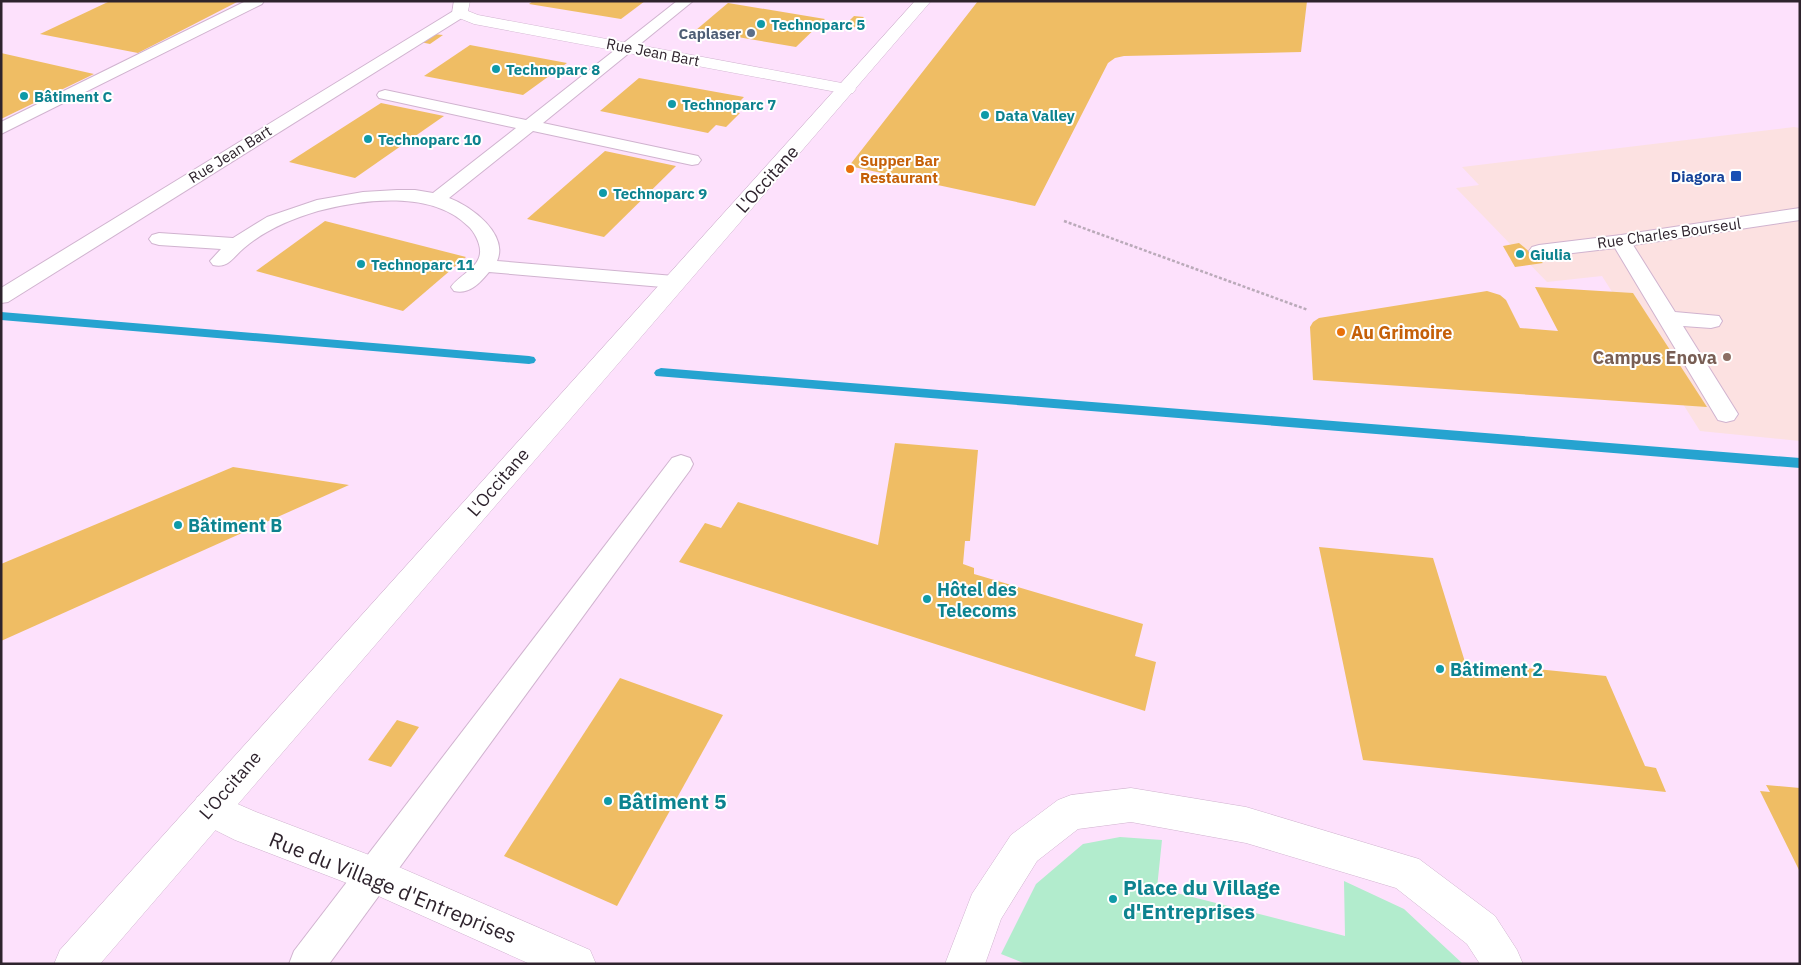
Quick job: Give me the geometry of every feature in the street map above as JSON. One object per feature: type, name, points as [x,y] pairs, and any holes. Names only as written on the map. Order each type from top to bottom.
[{"type":"street","name":"L'Occitane","points":[[74,964],[924,1]]},
{"type":"street","name":"Rue Jean Bart","points":[[461,7],[474,19],[847,89]]},
{"type":"street","points":[[965,964],[986,908],[1024,848],[1071,812],[1131,805],[1246,825],[1406,872],[1481,930],[1503,964]]},
{"type":"street","name":"Rue du Village d'Entreprises","points":[[210,809],[248,827],[372,874],[576,964]]},
{"type":"lane","points":[[1,129],[257,1]]},
{"type":"lane","points":[[436,200],[686,1]]},
{"type":"lane","name":"Rue Jean Bart","points":[[1,297],[461,7]]},
{"type":"lane","points":[[385,95],[528,127],[692,160]]},
{"type":"lane","points":[[220,261],[238,244],[266,225],[288,214],[346,199],[418,195],[454,207],[479,224],[486,238],[490,252],[484,266],[461,287]]},
{"type":"lane","name":"Rue Charles Bourseul","points":[[1539,251],[1621,241],[1800,214]]},
{"type":"lane","points":[[159,239],[238,244]]},
{"type":"lane","points":[[1621,241],[1726,414]]},
{"type":"lane","points":[[484,266],[674,282]]},
{"type":"lane","points":[[1668,318],[1712,321]]},
{"type":"lane","points":[[307,964],[372,874],[681,464]]},
{"type":"path","points":[[1064,221],[1308,310]]},
{"type":"shaded area","points":[[1,1],[1800,1],[1800,964],[1,964]]},
{"type":"shaded area","name":"Campus Enova","points":[[1794,127],[1800,128],[1800,441],[1700,431],[1602,276],[1547,282],[1456,188],[1479,185],[1462,167]]},
{"type":"green space","name":"Place du Village d'Entreprises","points":[[1120,837],[1162,840],[1157,888],[1345,936],[1344,881],[1404,909],[1463,964],[1026,964],[1001,954],[1036,884],[1083,844]]},
{"type":"building","points":[[110,1],[239,1],[138,53],[40,34]]},
{"type":"building","points":[[533,1],[645,1],[621,19],[529,4]]},
{"type":"building","name":"Data Valley","points":[[978,1],[1307,1],[1301,52],[1124,56],[1115,58],[1108,63],[1035,206],[849,166]]},
{"type":"building","name":"Technoparc 5","points":[[728,3],[825,19],[796,47],[696,30]]},
{"type":"building","points":[[854,16],[864,17],[853,29],[843,27]]},
{"type":"building","points":[[433,34],[443,35],[430,44],[420,42]]},
{"type":"building","name":"Technoparc 8","points":[[470,45],[567,63],[523,95],[424,76]]},
{"type":"building","name":"Bâtiment C","points":[[1,53],[94,74],[1,119]]},
{"type":"building","name":"Technoparc 7","points":[[639,78],[744,97],[730,111],[740,113],[726,127],[716,125],[708,133],[600,111]]},
{"type":"building","name":"Technoparc 10","points":[[381,103],[444,116],[355,178],[289,162]]},
{"type":"building","name":"Technoparc 9","points":[[605,151],[676,166],[604,237],[527,219]]},
{"type":"building","name":"Technoparc 11","points":[[325,221],[466,257],[403,311],[256,271]]},
{"type":"building","name":"Giulia","points":[[1519,243],[1543,263],[1515,267],[1503,246]]},
{"type":"building","points":[[1535,287],[1633,293],[1707,407],[1313,380],[1310,327],[1319,318],[1487,291],[1500,295],[1506,300],[1520,328],[1558,331]]},
{"type":"building","name":"Hôtel des Telecoms","points":[[895,443],[978,450],[970,541],[965,541],[963,564],[974,568],[974,574],[1143,624],[1135,656],[1156,662],[1145,711],[679,562],[705,523],[721,528],[738,502],[878,545]]},
{"type":"building","name":"Bâtiment B","points":[[233,467],[349,485],[1,641],[1,564]]},
{"type":"building","name":"Bâtiment 2","points":[[1319,547],[1433,558],[1465,662],[1606,676],[1645,766],[1656,768],[1666,792],[1363,760]]},
{"type":"building","name":"Bâtiment 5","points":[[620,678],[723,715],[617,906],[504,856]]},
{"type":"building","points":[[397,720],[419,727],[391,767],[368,760]]},
{"type":"building","points":[[1766,785],[1800,788],[1800,872],[1760,791],[1770,792]]},
{"type":"waterway","points":[[1,316],[529,360]]},
{"type":"waterway","points":[[661,373],[1800,463]]},
{"type":"place","name":"Technoparc 5","points":[[761,24]]},
{"type":"place","name":"Caplaser","points":[[751,33]]},
{"type":"place","name":"Technoparc 8","points":[[496,69]]},
{"type":"place","name":"Bâtiment C","points":[[24,96]]},
{"type":"place","name":"Technoparc 7","points":[[672,104]]},
{"type":"place","name":"Data Valley","points":[[985,115]]},
{"type":"place","name":"Technoparc 10","points":[[368,139]]},
{"type":"place","name":"Supper Bar Restaurant","points":[[850,169]]},
{"type":"place","name":"Diagora","points":[[1736,176]]},
{"type":"place","name":"Technoparc 9","points":[[603,193]]},
{"type":"place","name":"Giulia","points":[[1520,254]]},
{"type":"place","name":"Technoparc 11","points":[[361,264]]},
{"type":"place","name":"Au Grimoire","points":[[1341,332]]},
{"type":"place","name":"Campus Enova","points":[[1727,357]]},
{"type":"place","name":"Bâtiment B","points":[[178,525]]},
{"type":"place","name":"Hôtel des Telecoms","points":[[927,599]]},
{"type":"place","name":"Bâtiment 2","points":[[1440,669]]},
{"type":"place","name":"Bâtiment 5","points":[[608,801]]},
{"type":"place","name":"Place du Village d'Entreprises","points":[[1113,899]]}]
